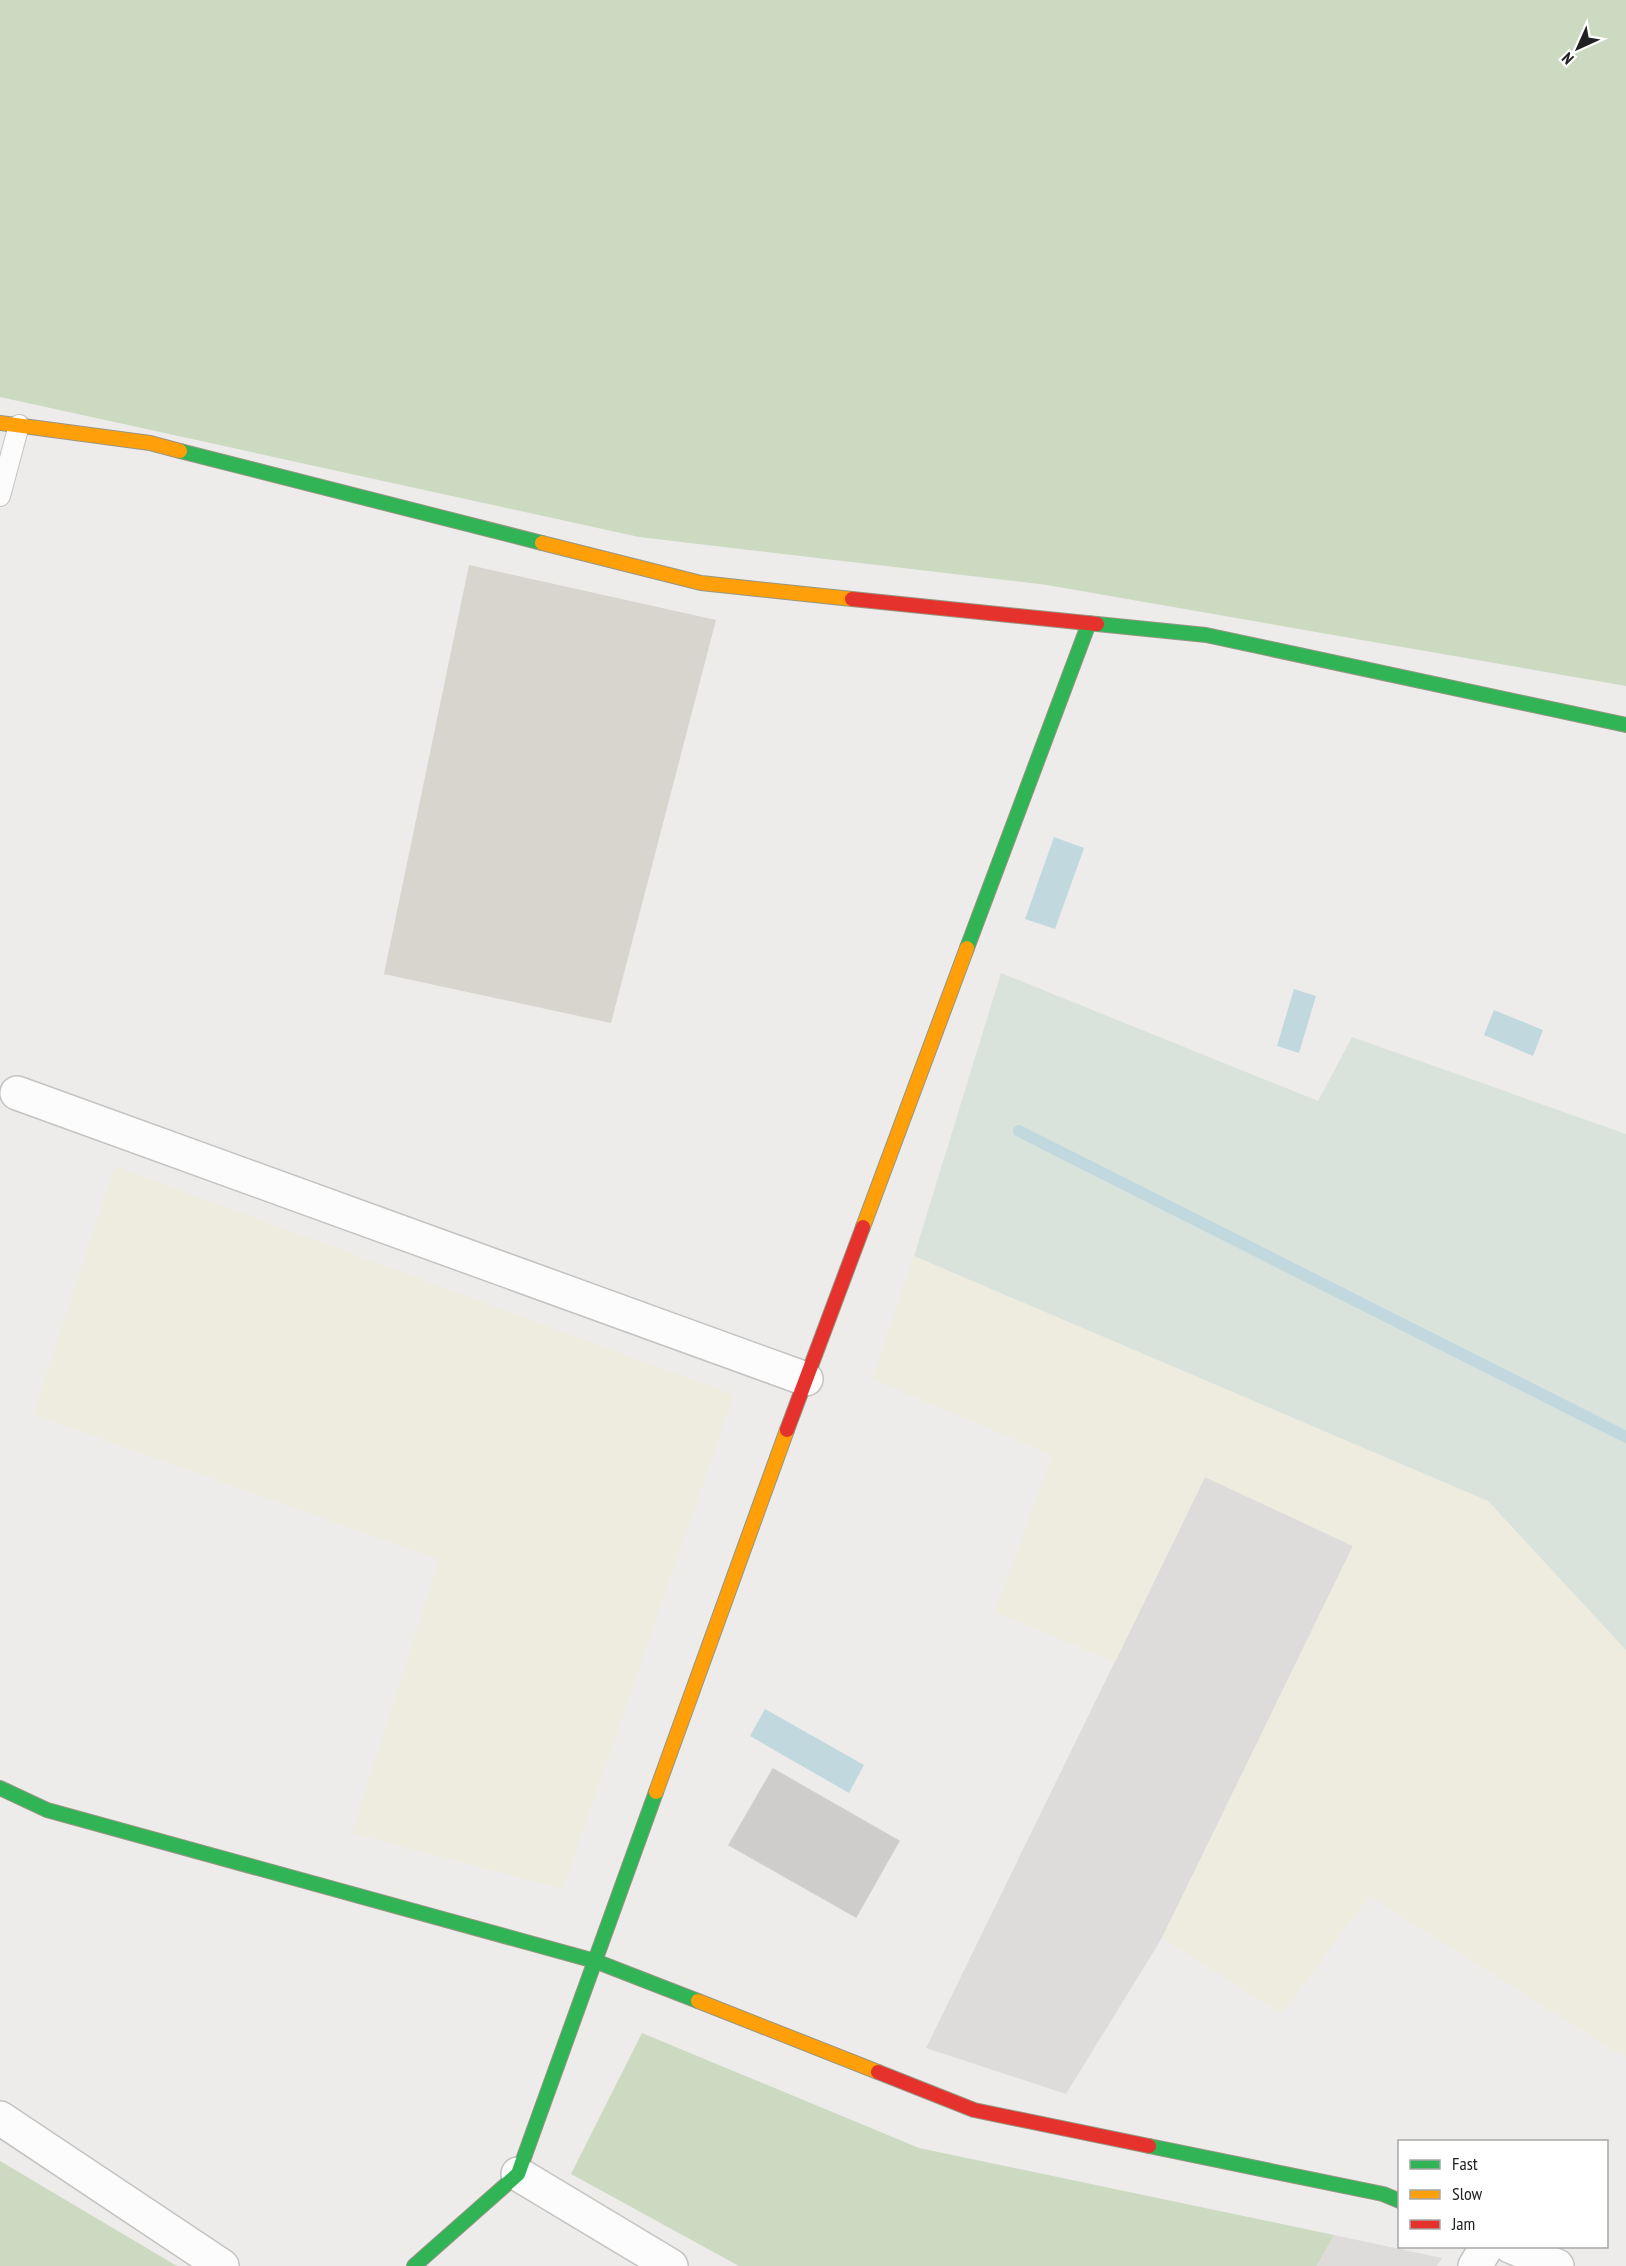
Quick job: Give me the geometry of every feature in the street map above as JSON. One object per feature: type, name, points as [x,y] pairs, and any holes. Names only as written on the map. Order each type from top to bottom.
[{"type":"street","points":[[9,424],[150,442],[701,583],[1206,635],[1626,725]]},
{"type":"street","points":[[414,2266],[518,2174],[806,1379],[1089,623]]},
{"type":"street","points":[[17,1093],[806,1379]]},
{"type":"street","points":[[0,1788],[47,1810],[595,1961],[974,2110],[1383,2194],[1398,2200]]},
{"type":"street","points":[[0,2118],[222,2266]]},
{"type":"street","points":[[518,2174],[671,2266]]},
{"type":"street","points":[[1474,2266],[1485,2248]]},
{"type":"street","points":[[1512,2248],[1557,2266]]},
{"type":"lane","points":[[0,496],[9,424]]},
{"type":"shaded area","points":[[469,565],[716,620],[611,1023],[384,974]]},
{"type":"shaded area","points":[[1001,973],[1318,1101],[1352,1037],[1626,1134],[1626,1650],[1488,1501],[914,1256]]},
{"type":"shaded area","points":[[115,1166],[734,1395],[563,1889],[352,1833],[439,1560],[33,1414]]},
{"type":"shaded area","points":[[914,1256],[1488,1501],[1626,1650],[1626,2058],[1369,1896],[1282,2014],[1162,1938],[1353,1546],[1205,1477],[1115,1662],[995,1612],[1052,1455],[872,1379]]},
{"type":"shaded area","points":[[1205,1477],[1353,1546],[1162,1938],[1066,2094],[926,2048]]},
{"type":"shaded area","points":[[1334,2235],[1442,2258],[1437,2266],[1317,2266]]},
{"type":"green space","points":[[0,0],[1626,0],[1626,686],[1047,585],[639,537],[0,397]]},
{"type":"green space","points":[[642,2033],[919,2148],[1334,2235],[1317,2266],[739,2266],[571,2174]]},
{"type":"green space","points":[[0,2161],[177,2266],[0,2266]]},
{"type":"water","points":[[1054,837],[1084,848],[1055,929],[1025,919]]},
{"type":"water","points":[[1294,989],[1316,996],[1299,1053],[1277,1046]]},
{"type":"water","points":[[1494,1010],[1543,1030],[1533,1056],[1484,1035]]},
{"type":"water","points":[[765,1709],[864,1765],[849,1793],[750,1736]]},
{"type":"building","points":[[773,1769],[899,1841],[856,1917],[729,1845]]},
{"type":"waterway","points":[[1019,1131],[1626,1437]]},
{"type":"traffic: fast","points":[[180,451],[542,543]]},
{"type":"traffic: fast","points":[[967,948],[1089,623]]},
{"type":"traffic: fast","points":[[1097,624],[1206,635],[1626,725]]},
{"type":"traffic: fast","points":[[0,1788],[47,1810],[595,1961],[698,2001]]},
{"type":"traffic: fast","points":[[414,2266],[518,2174],[656,1792]]},
{"type":"traffic: fast","points":[[1149,2146],[1383,2194],[1398,2200]]},
{"type":"traffic: slow","points":[[0,423],[150,443],[180,451]]},
{"type":"traffic: slow","points":[[542,543],[701,583],[852,599]]},
{"type":"traffic: slow","points":[[863,1227],[967,948]]},
{"type":"traffic: slow","points":[[656,1792],[787,1430]]},
{"type":"traffic: slow","points":[[698,2001],[878,2072]]},
{"type":"traffic: jam","points":[[852,599],[1097,624]]},
{"type":"traffic: jam","points":[[787,1430],[863,1227]]},
{"type":"traffic: jam","points":[[878,2072],[974,2110],[1149,2146]]}]
